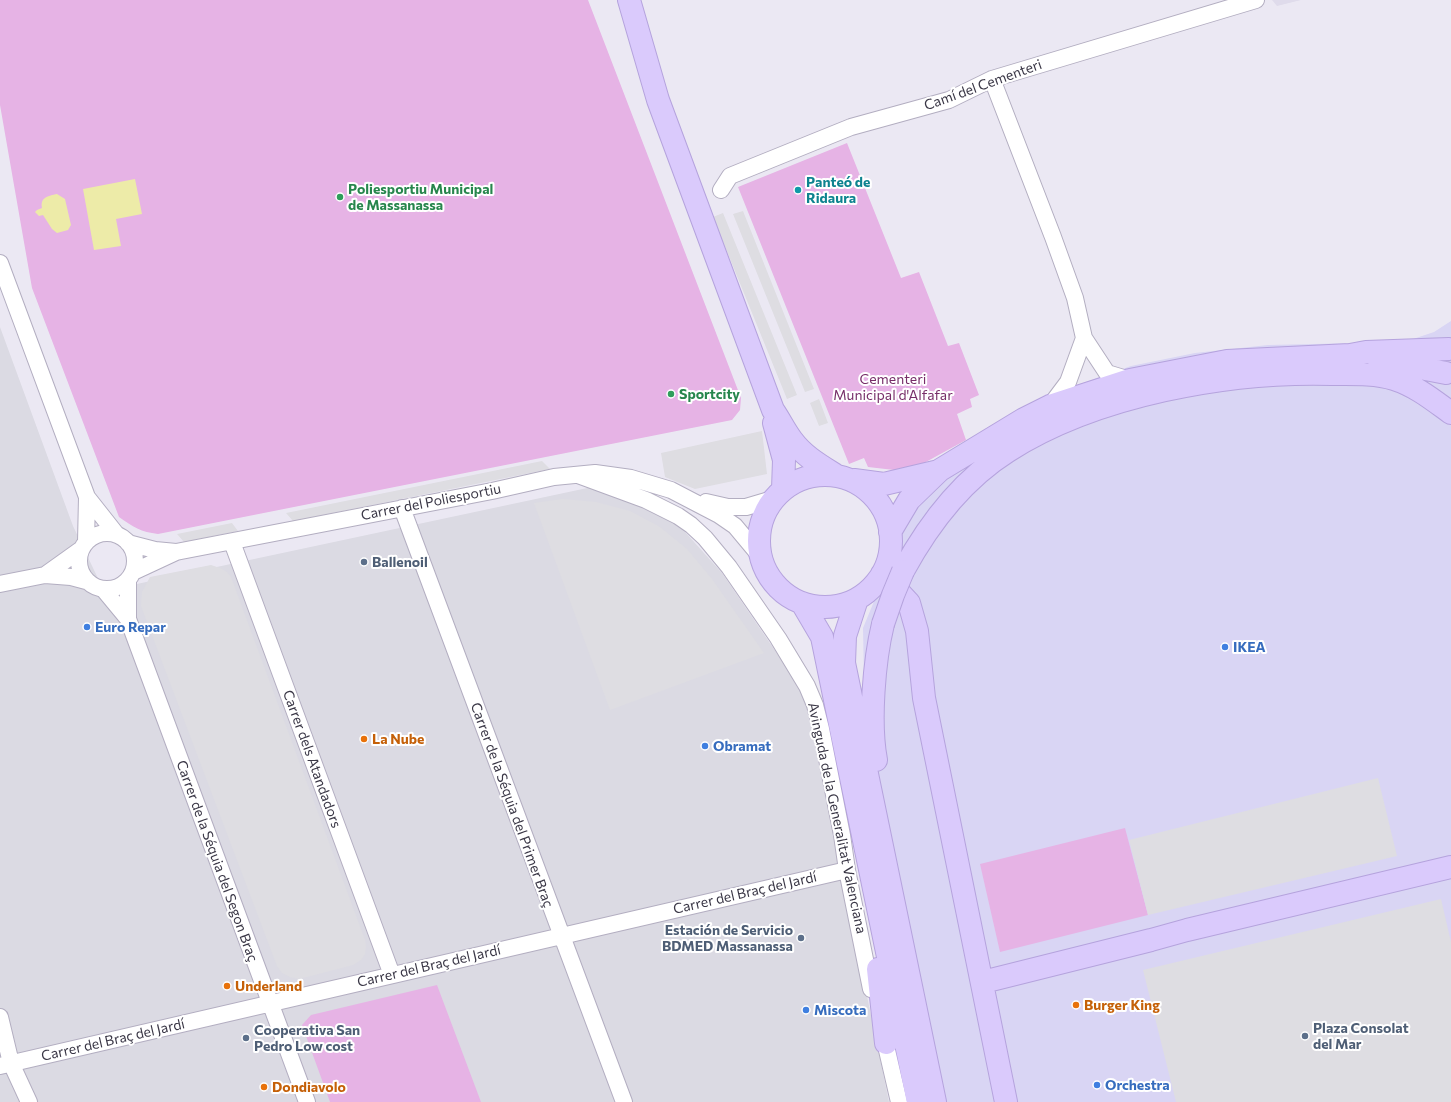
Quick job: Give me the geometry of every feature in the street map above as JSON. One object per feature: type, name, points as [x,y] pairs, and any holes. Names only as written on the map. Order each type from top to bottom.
[{"type":"street","points":[[629,0],[658,100],[773,410],[791,440],[805,455],[842,477],[870,492],[883,510],[890,532],[890,554],[882,574],[871,588],[856,599],[846,603],[830,606],[813,606],[802,603],[790,597],[771,580],[760,556],[760,526],[765,512],[778,494],[797,481],[812,476],[842,477],[884,484],[940,470]]},
{"type":"street","name":"Camí del Cementeri","points":[[720,190],[730,176],[851,127],[949,100],[992,79],[1256,0]]},
{"type":"street","points":[[992,79],[1068,277],[1075,298],[1084,338],[1107,373],[1130,380]]},
{"type":"street","points":[[0,263],[87,497],[132,550],[135,557],[130,576],[117,588],[104,590],[91,585],[86,581],[79,570],[78,563],[83,546],[87,497]]},
{"type":"street","points":[[0,292],[16,305]]},
{"type":"street","points":[[1050,406],[1068,382],[1084,338]]},
{"type":"street","points":[[890,532],[909,500],[940,470],[1024,419],[1050,406],[1130,380],[1227,361],[1450,348],[1446,361],[1448,380],[1350,355]]},
{"type":"street","points":[[886,1043],[877,963],[891,842],[875,755],[873,712],[877,659],[883,624],[903,572],[917,545],[952,500],[987,466],[1007,451],[1062,422],[1141,396],[1196,384],[1281,374],[1367,374],[1394,379],[1423,392],[1451,413]]},
{"type":"street","points":[[773,410],[775,425],[784,460],[778,494]]},
{"type":"street","name":"Carrer del Poliesportiu","points":[[123,539],[155,550],[176,552],[492,491],[554,477],[595,473],[631,478],[671,490],[685,497],[720,515],[735,526],[760,556]]},
{"type":"street","name":"Avinguda de la Generalitat Valenciana","points":[[578,475],[646,500],[678,516],[691,525],[709,543],[729,568],[778,638],[807,686],[815,705],[842,835],[847,870],[874,1005],[886,1043],[898,1102]]},
{"type":"street","name":"Carrer del Poliesportiu","points":[[685,497],[728,507],[746,507],[778,494]]},
{"type":"street","name":"Carrer de la Séquia del Primer Braç","points":[[402,508],[560,935],[624,1102]]},
{"type":"street","points":[[45,575],[83,546],[92,537],[109,533],[123,539]]},
{"type":"street","name":"Carrer dels Atandadors","points":[[232,542],[392,975]]},
{"type":"street","name":"Carrer del Poliesportiu","points":[[130,576],[176,552]]},
{"type":"street","points":[[882,574],[909,603],[917,631],[924,698],[983,982],[1006,1102]]},
{"type":"street","points":[[0,584],[45,575],[71,577],[86,581]]},
{"type":"street","name":"Carrer de la Séquia del Segon Braç","points":[[128,619],[130,576]]},
{"type":"street","name":"Carrer de la Séquia del Segon Braç","points":[[104,590],[128,619],[307,1102]]},
{"type":"street","points":[[856,599],[845,636],[844,663],[918,1102]]},
{"type":"street","points":[[802,603],[822,637],[885,903],[935,1102]]},
{"type":"street","points":[[983,982],[1187,930],[1451,867]]},
{"type":"street","name":"Carrer del Braç del Jardí","points":[[6,1065],[560,935],[847,870]]},
{"type":"street","points":[[0,1017],[6,1065],[29,1102]]},
{"type":"shaded area","points":[[1272,0],[1301,0],[1277,6]]},
{"type":"shaded area","points":[[135,179],[142,214],[116,219],[121,246],[94,250],[83,189]]},
{"type":"shaded area","points":[[57,194],[65,199],[71,225],[68,230],[57,233],[52,229],[43,215],[39,216],[35,212],[42,208],[43,199]]},
{"type":"shaded area","points":[[743,211],[814,389],[805,392],[733,214]]},
{"type":"shaded area","points":[[723,213],[797,395],[787,399],[713,217]]},
{"type":"shaded area","points":[[1451,321],[1451,1102],[945,1102],[865,731],[863,628],[909,517],[969,439],[1040,398],[1131,366],[1195,353],[1268,345],[1404,342],[1434,332]]},
{"type":"shaded area","points":[[0,327],[73,526],[104,591],[592,487],[668,513],[722,573],[804,693],[889,1102],[0,1102]]},
{"type":"shaded area","points":[[819,399],[828,423],[819,426],[810,403]]},
{"type":"shaded area","points":[[762,431],[767,474],[695,489],[665,477],[661,453]]},
{"type":"shaded area","points":[[542,461],[550,469],[293,521],[286,513]]},
{"type":"shaded area","points":[[563,499],[596,502],[630,511],[660,527],[687,549],[712,579],[764,653],[610,710],[534,503]]},
{"type":"shaded area","points":[[232,523],[238,531],[184,542],[177,534]]},
{"type":"shaded area","points":[[211,565],[227,572],[231,577],[365,940],[365,954],[361,960],[353,965],[299,979],[282,973],[277,966],[141,606],[142,592],[150,577]]},
{"type":"shaded area","points":[[1378,778],[1397,856],[1148,915],[1129,840]]},
{"type":"shaded area","name":"Plaza Consolat del Mar","points":[[1441,899],[1451,942],[1451,1102],[1176,1102],[1143,970]]},
{"type":"green space","name":"Poliesportiu Municipal de Massanassa","points":[[0,0],[588,0],[741,398],[740,410],[732,420],[158,534],[147,532],[133,526],[119,517],[32,288],[0,105]]},
{"type":"green space","name":"Cementeri Municipal d'Alfafar","points":[[847,143],[901,278],[919,272],[948,346],[959,343],[979,395],[970,399],[972,407],[957,414],[966,440],[924,463],[903,471],[868,467],[864,458],[849,464],[738,187]]},
{"type":"green space","points":[[1125,828],[1148,915],[1000,952],[980,864]]},
{"type":"green space","points":[[437,985],[481,1102],[330,1102],[302,1025],[311,1015]]},
{"type":"place","name":"Panteó de Ridaura","points":[[798,190]]},
{"type":"place","name":"Poliesportiu Municipal de Massanassa","points":[[340,197]]},
{"type":"place","name":"Sportcity","points":[[671,394]]},
{"type":"place","name":"Ballenoil","points":[[364,562]]},
{"type":"place","name":"Euro Repar","points":[[87,627]]},
{"type":"place","name":"IKEA","points":[[1225,647]]},
{"type":"place","name":"La Nube","points":[[364,739]]},
{"type":"place","name":"Obramat","points":[[705,746]]},
{"type":"place","name":"Estación de Servicio BDMED Massanassa","points":[[801,938]]},
{"type":"place","name":"Underland","points":[[227,986]]},
{"type":"place","name":"Burger King","points":[[1076,1005]]},
{"type":"place","name":"Miscota","points":[[806,1010]]},
{"type":"place","name":"Plaza Consolat del Mar","points":[[1305,1036]]},
{"type":"place","name":"Cooperativa San Pedro Low cost","points":[[246,1038]]},
{"type":"place","name":"Orchestra","points":[[1097,1085]]},
{"type":"place","name":"Dondiavolo","points":[[264,1087]]}]
